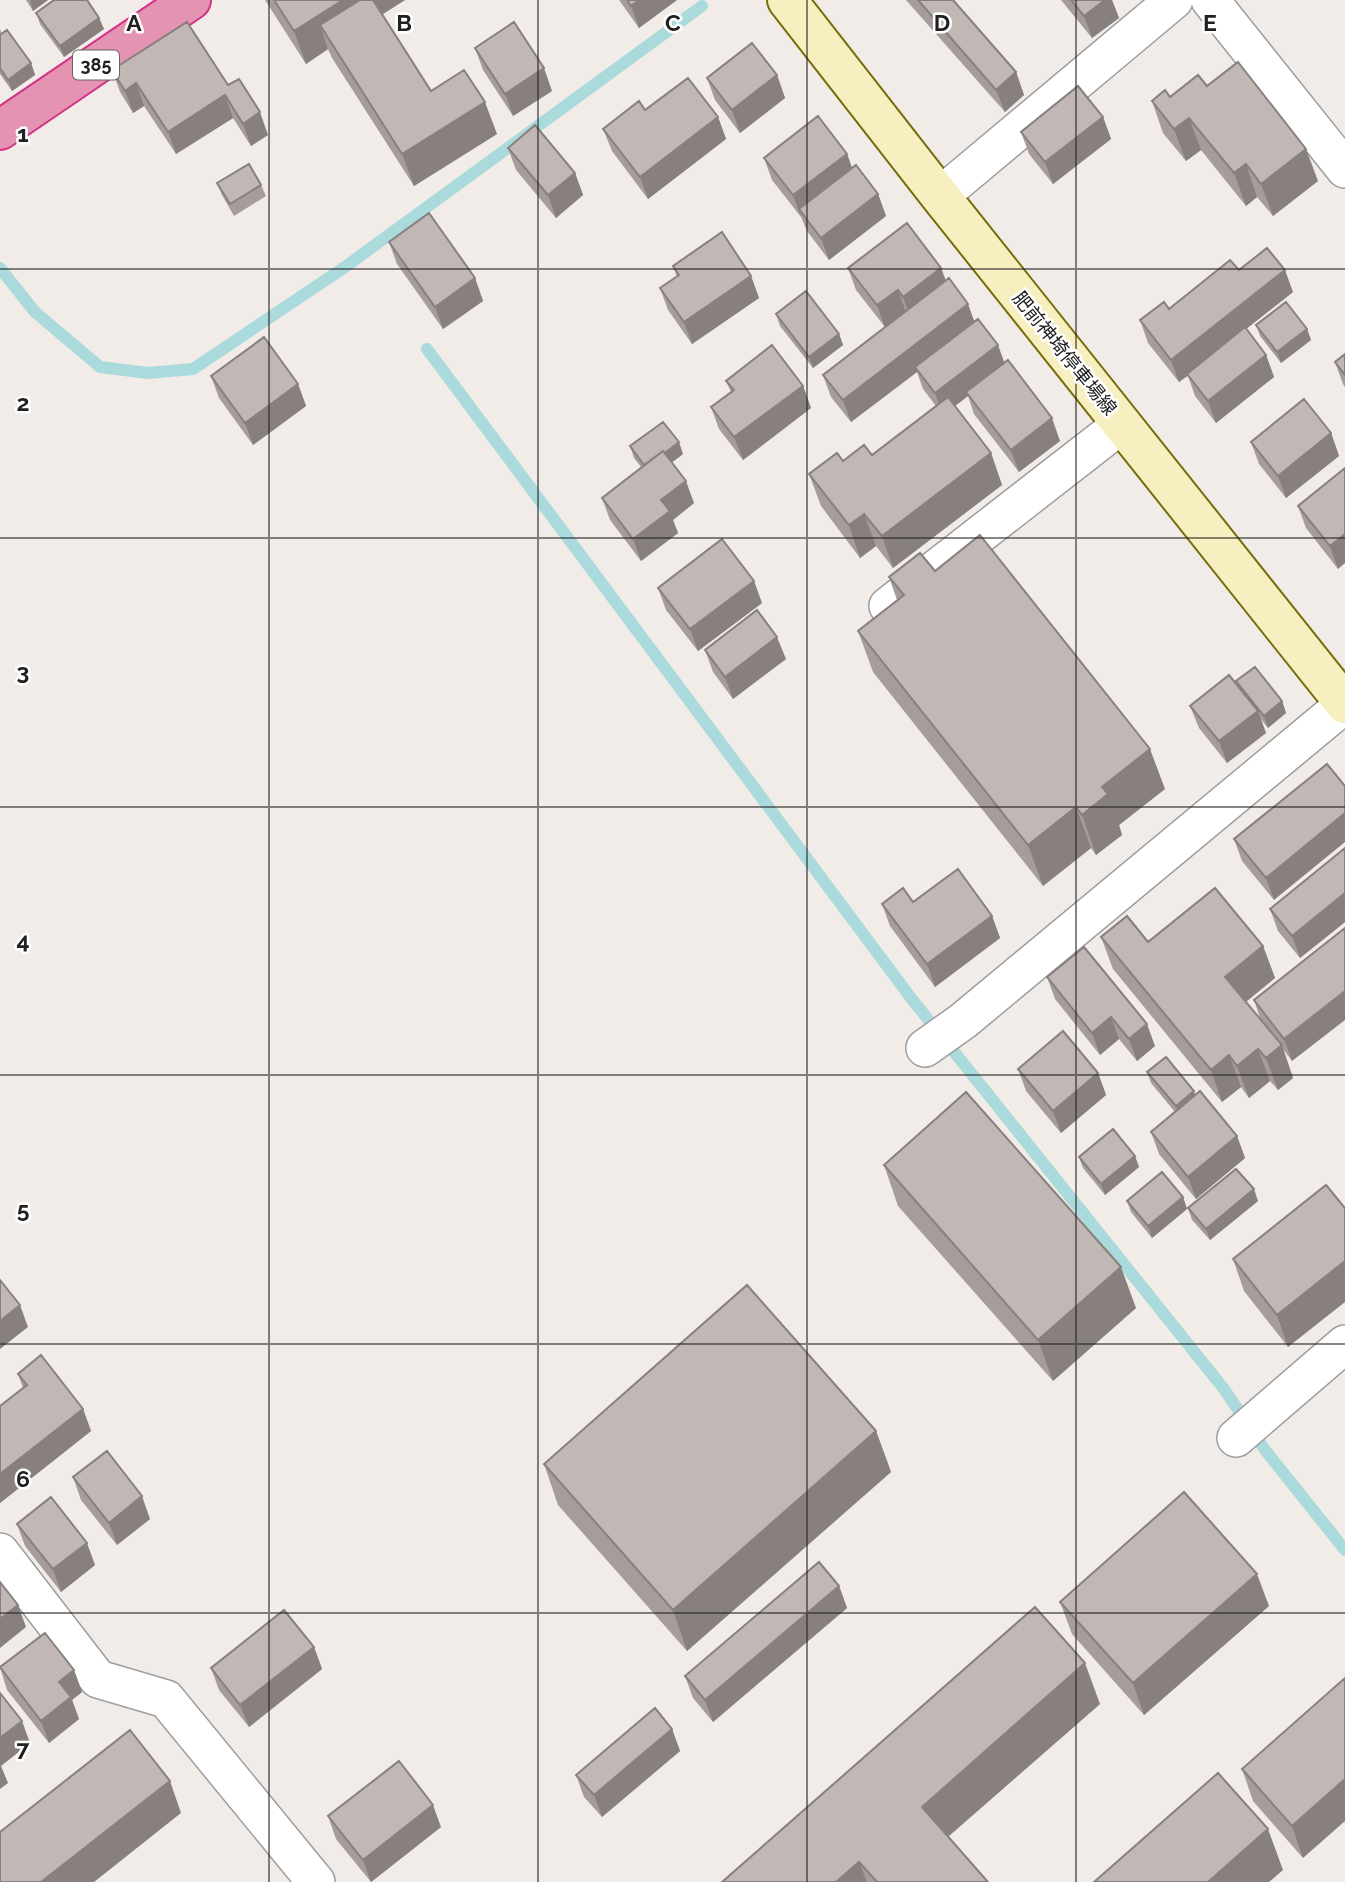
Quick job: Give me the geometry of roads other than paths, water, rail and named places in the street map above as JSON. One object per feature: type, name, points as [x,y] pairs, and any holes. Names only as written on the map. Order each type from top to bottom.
[{"type":"highway","name":"385","points":[[0,130],[191,0]]},
{"type":"main road","name":"肥前神埼停車場線","points":[[787,0],[1345,704]]},
{"type":"street","points":[[940,196],[1174,0]]},
{"type":"street","points":[[1210,0],[1345,169]]},
{"type":"street","points":[[888,606],[1122,424]]},
{"type":"street","points":[[925,1048],[963,1021],[1345,704]]},
{"type":"street","points":[[1236,1438],[1345,1344]]},
{"type":"street","points":[[0,1552],[98,1679],[166,1699],[316,1882]]},
{"type":"waterway","points":[[0,268],[35,312],[100,367],[148,373],[193,369],[345,267],[702,6]]},
{"type":"waterway","points":[[427,349],[911,998],[1224,1389],[1265,1450],[1345,1550]]}]
